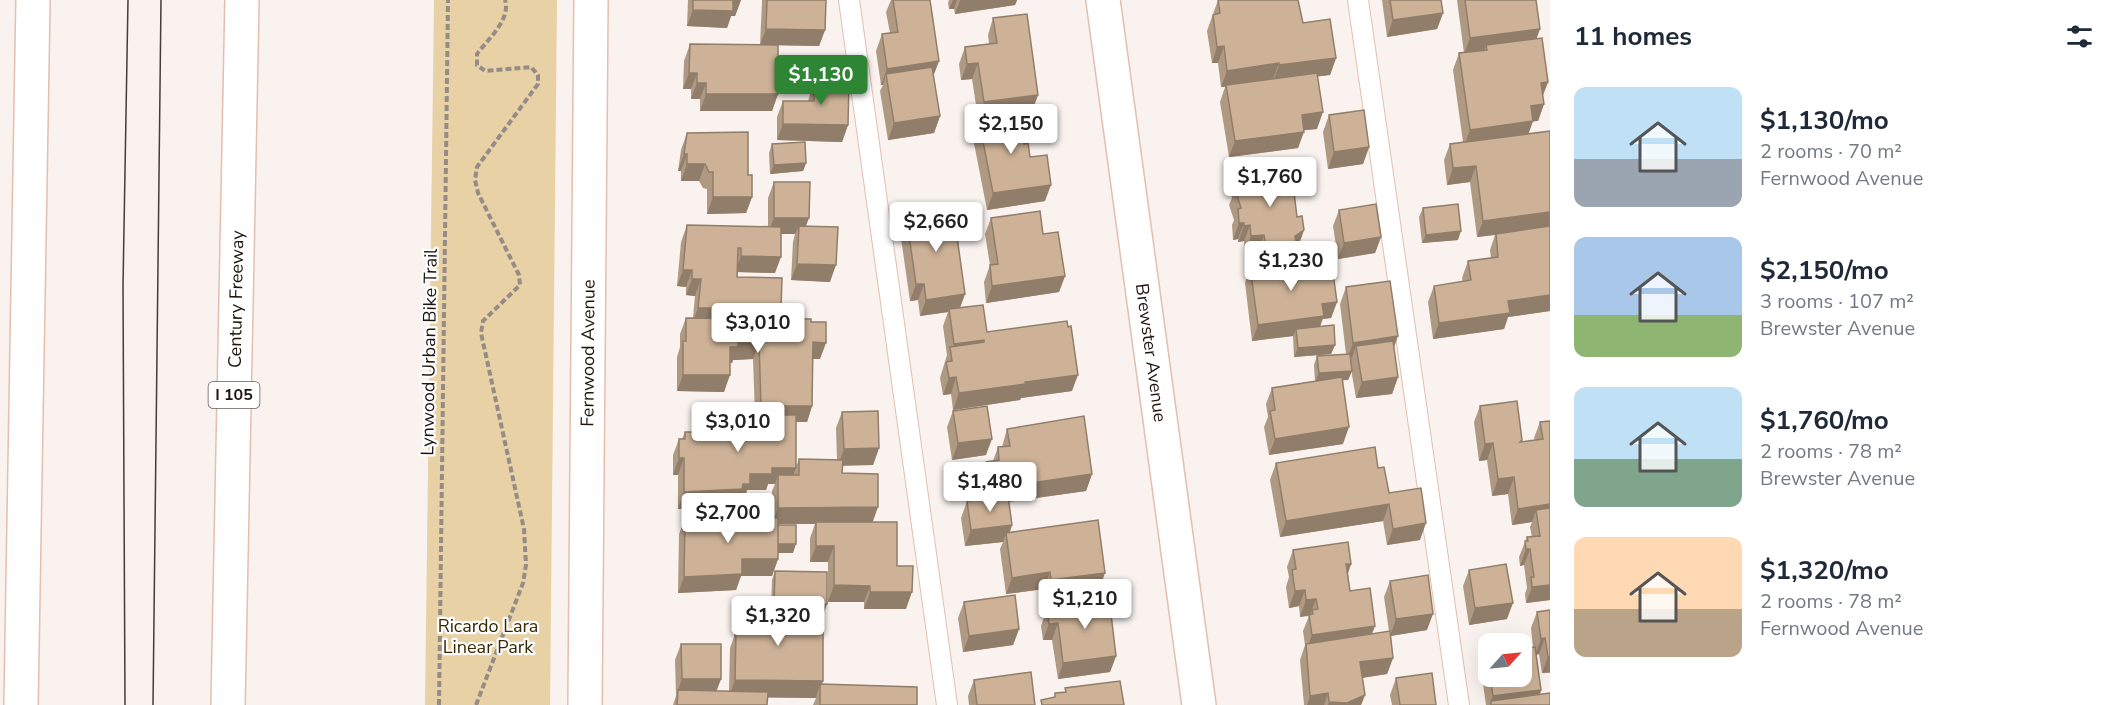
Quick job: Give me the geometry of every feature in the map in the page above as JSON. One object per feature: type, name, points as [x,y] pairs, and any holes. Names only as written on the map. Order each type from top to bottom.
[{"type":"main road","points":[[21,705],[33,0]]},
{"type":"main road","name":"Century Freeway","points":[[228,705],[242,0]]},
{"type":"main road","name":"Fernwood Avenue","points":[[585,705],[591,0]]},
{"type":"main road","name":"Brewster Avenue","points":[[1103,0],[1199,705]]},
{"type":"lane","points":[[849,0],[946,705]]},
{"type":"lane","points":[[1358,0],[1459,705]]},
{"type":"path","name":"Lynwood Urban Bike Trail","points":[[439,705],[448,0]]},
{"type":"path","points":[[476,705],[523,583],[526,565],[525,540],[481,333],[483,321],[520,285],[519,275],[478,193],[475,180],[477,167],[538,84],[538,75],[531,67],[485,71],[477,65],[477,54],[504,19],[507,7],[505,0]]},
{"type":"green space","name":"Ricardo Lara Linear Park","points":[[434,0],[557,0],[550,705],[425,705]]},
{"type":"building","points":[[693,0],[733,0],[733,11],[693,10]]},
{"type":"building","points":[[767,0],[826,0],[825,30],[766,29]]},
{"type":"building","points":[[893,0],[930,0],[939,61],[887,69],[882,34],[898,32]]},
{"type":"building","points":[[1218,0],[1298,0],[1303,23],[1330,19],[1336,58],[1227,71],[1224,46],[1217,47],[1213,15],[1220,13]]},
{"type":"building","points":[[1390,0],[1441,0],[1443,13],[1393,20]]},
{"type":"building","points":[[1465,0],[1536,0],[1540,29],[1470,38]]},
{"type":"building","points":[[1027,14],[1038,95],[984,102],[978,63],[967,64],[965,47],[997,43],[993,18]]},
{"type":"building","points":[[1542,38],[1548,82],[1541,83],[1544,104],[1531,106],[1533,121],[1470,130],[1459,53],[1487,50],[1486,45]]},
{"type":"building","points":[[690,44],[778,45],[778,94],[706,94],[706,83],[697,83],[697,73],[689,73]]},
{"type":"building","points":[[932,67],[940,116],[894,123],[886,74]]},
{"type":"building","points":[[1317,73],[1323,112],[1302,115],[1304,132],[1235,141],[1226,85]]},
{"type":"building","points":[[814,81],[849,82],[848,125],[783,124],[783,101],[814,101]]},
{"type":"building","points":[[1364,110],[1369,147],[1334,152],[1329,115]]},
{"type":"building","points":[[1017,111],[1020,132],[1022,132],[1024,144],[1028,143],[1030,157],[1047,155],[1051,185],[993,193],[978,116]]},
{"type":"building","points":[[1550,131],[1550,212],[1483,221],[1476,166],[1453,168],[1450,144]]},
{"type":"building","points":[[748,132],[748,175],[752,175],[752,197],[713,197],[713,172],[709,172],[705,164],[687,164],[687,154],[684,154],[687,133]]},
{"type":"building","points":[[805,142],[806,163],[774,165],[772,144]]},
{"type":"building","points":[[1291,167],[1297,217],[1302,216],[1304,230],[1295,236],[1297,249],[1267,254],[1264,235],[1251,236],[1250,225],[1244,226],[1244,223],[1239,223],[1238,209],[1241,208],[1235,189],[1238,188],[1237,175]]},
{"type":"building","points":[[774,182],[810,182],[809,218],[774,218]]},
{"type":"building","points":[[1376,204],[1381,237],[1344,243],[1339,210]]},
{"type":"building","points":[[1458,204],[1461,231],[1426,235],[1423,208]]},
{"type":"building","points":[[953,208],[965,294],[926,300],[924,284],[916,284],[906,214]]},
{"type":"building","points":[[1040,211],[1043,234],[1058,232],[1065,276],[992,286],[990,265],[998,264],[991,218]]},
{"type":"building","points":[[687,225],[781,227],[781,257],[741,256],[741,248],[738,248],[737,277],[782,278],[781,308],[698,308],[701,279],[692,279],[692,270],[683,270]]},
{"type":"building","points":[[799,226],[838,227],[836,265],[797,264]]},
{"type":"building","points":[[1550,226],[1550,295],[1508,301],[1510,313],[1439,323],[1434,286],[1471,280],[1468,261],[1498,257],[1496,234]]},
{"type":"building","points":[[1312,259],[1314,275],[1333,273],[1337,302],[1322,304],[1324,316],[1258,325],[1250,267]]},
{"type":"building","points":[[1390,281],[1398,336],[1353,343],[1346,287]]},
{"type":"building","points":[[983,305],[987,332],[1067,321],[1068,327],[1071,326],[1078,375],[959,393],[956,377],[949,378],[946,362],[952,361],[950,347],[984,342],[984,340],[954,344],[949,309]]},
{"type":"building","points":[[686,318],[811,319],[811,322],[826,322],[826,343],[813,342],[812,406],[761,406],[759,343],[738,343],[738,347],[730,347],[730,375],[683,375]]},
{"type":"building","points":[[1334,325],[1335,345],[1298,348],[1296,329]]},
{"type":"building","points":[[1393,341],[1398,377],[1362,382],[1356,346]]},
{"type":"building","points":[[1350,354],[1352,371],[1319,373],[1317,356]]},
{"type":"building","points":[[1342,377],[1349,427],[1275,439],[1270,411],[1275,410],[1272,388]]},
{"type":"building","points":[[1517,401],[1522,440],[1520,442],[1543,439],[1540,422],[1550,421],[1550,504],[1518,509],[1514,477],[1498,479],[1493,443],[1485,444],[1480,406]]},
{"type":"building","points":[[987,406],[992,439],[958,443],[953,411]]},
{"type":"building","points":[[878,411],[879,448],[844,449],[842,412]]},
{"type":"building","points":[[736,415],[796,415],[796,468],[772,468],[772,474],[750,474],[750,484],[743,484],[742,489],[684,492],[684,458],[679,458],[679,439],[685,439],[685,432],[734,432]]},
{"type":"building","points":[[1084,416],[1092,474],[990,489],[986,462],[999,460],[998,447],[1010,446],[1007,429]]},
{"type":"building","points":[[1375,447],[1378,468],[1384,467],[1389,493],[1421,488],[1426,523],[1393,529],[1389,504],[1286,521],[1276,463]]},
{"type":"building","points":[[799,459],[843,460],[842,473],[878,474],[878,507],[778,508],[778,475],[799,475]]},
{"type":"building","points":[[1008,496],[1012,525],[971,530],[967,501]]},
{"type":"building","points":[[1550,508],[1550,585],[1532,587],[1531,577],[1534,577],[1530,549],[1526,549],[1525,541],[1528,541],[1527,537],[1540,536],[1536,510]]},
{"type":"building","points":[[685,518],[778,518],[778,559],[742,559],[742,574],[684,577]]},
{"type":"building","points":[[1098,520],[1105,573],[1051,580],[1050,572],[1012,578],[1006,533]]},
{"type":"building","points":[[816,522],[897,522],[897,566],[913,566],[912,592],[870,592],[870,586],[834,585],[834,546],[816,546]]},
{"type":"building","points":[[778,525],[796,525],[796,544],[778,544]]},
{"type":"building","points":[[1348,542],[1351,564],[1346,564],[1350,591],[1370,588],[1375,626],[1312,635],[1309,615],[1313,614],[1312,610],[1318,609],[1316,599],[1306,600],[1305,590],[1295,591],[1292,570],[1296,569],[1293,550]]},
{"type":"building","points":[[1506,564],[1513,603],[1475,608],[1469,570]]},
{"type":"building","points":[[775,571],[827,572],[827,604],[774,605]]},
{"type":"building","points":[[1428,575],[1433,614],[1396,619],[1390,581]]},
{"type":"building","points":[[1015,595],[1019,629],[969,636],[964,602]]},
{"type":"building","points":[[1109,597],[1116,656],[1063,663],[1058,623],[1049,624],[1047,609]]},
{"type":"building","points":[[740,610],[805,611],[804,625],[823,626],[823,681],[735,680],[736,631],[739,631]]},
{"type":"building","points":[[1550,610],[1550,657],[1548,657],[1545,638],[1541,639],[1537,612]]},
{"type":"building","points":[[1390,631],[1393,658],[1360,662],[1365,695],[1347,703],[1329,702],[1328,693],[1310,696],[1306,644]]},
{"type":"building","points":[[681,644],[721,644],[721,679],[682,679]]},
{"type":"building","points":[[1532,647],[1535,647],[1541,690],[1493,696],[1492,687],[1532,687]]},
{"type":"building","points":[[1031,672],[1035,705],[977,705],[974,680]]},
{"type":"building","points":[[1432,673],[1436,705],[1400,705],[1396,678]]},
{"type":"building","points":[[1120,681],[1124,705],[1042,705],[1041,700],[1055,697],[1055,693],[1066,692],[1065,688]]},
{"type":"building","points":[[820,684],[917,687],[917,705],[820,705]]},
{"type":"building","points":[[678,690],[768,692],[767,705],[677,705]]},
{"type":"building","points":[[1550,693],[1550,705],[1491,705],[1491,701]]},
{"type":"tram line","points":[[125,705],[123,286],[128,0]]},
{"type":"tram line","points":[[153,705],[161,0]]}]
